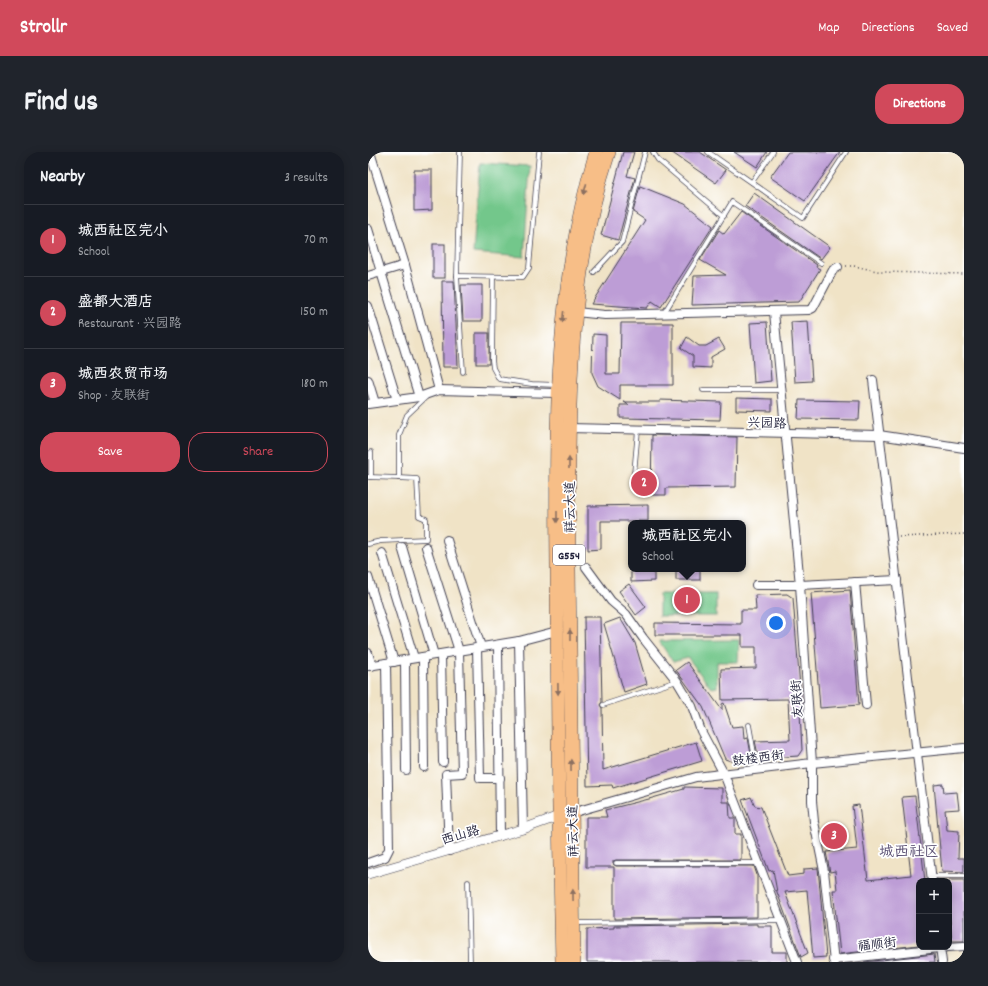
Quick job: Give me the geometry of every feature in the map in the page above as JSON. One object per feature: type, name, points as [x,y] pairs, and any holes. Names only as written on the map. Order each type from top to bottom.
[{"type":"highway","name":"祥云大道","points":[[574,962],[574,923],[565,814],[557,631],[558,389],[562,319],[571,253],[580,207],[596,152]]},
{"type":"highway","name":"祥云大道","points":[[562,962],[571,362],[576,312],[590,222],[609,152]]},
{"type":"street","points":[[370,152],[405,265],[435,392]]},
{"type":"street","points":[[368,229],[419,397]]},
{"type":"street","points":[[368,276],[405,265]]},
{"type":"street","points":[[576,312],[605,315],[663,315],[805,310],[813,308],[828,278],[833,270],[838,267]]},
{"type":"street","points":[[368,306],[397,400]]},
{"type":"street","name":"友联街","points":[[774,312],[800,585],[812,763],[812,801],[814,822],[824,871],[834,961]]},
{"type":"street","points":[[368,380],[372,404],[419,397],[435,392],[558,389]]},
{"type":"street","points":[[873,380],[932,878]]},
{"type":"street","name":"兴园路","points":[[569,428],[880,436],[964,448]]},
{"type":"street","points":[[447,540],[479,648],[480,778],[500,778]]},
{"type":"street","points":[[402,547],[437,655],[443,762]]},
{"type":"street","points":[[426,547],[459,651],[462,773],[446,774],[449,851]]},
{"type":"street","points":[[382,553],[418,658],[424,767]]},
{"type":"street","points":[[586,567],[611,601],[626,614],[677,681],[692,706],[702,731],[724,774],[780,920],[798,962]]},
{"type":"street","points":[[368,577],[390,663],[389,849],[384,857],[368,863]]},
{"type":"street","points":[[756,585],[800,585],[897,580]]},
{"type":"street","points":[[855,582],[866,705]]},
{"type":"street","points":[[368,653],[370,666],[498,645],[557,631]]},
{"type":"street","points":[[519,641],[523,829]]},
{"type":"street","points":[[498,645],[500,836]]},
{"type":"street","points":[[405,660],[406,770]]},
{"type":"street","name":"鼓楼西街","points":[[565,814],[670,783],[696,777],[812,763],[964,748]]},
{"type":"street","name":"西山路","points":[[368,874],[523,829],[565,814]]},
{"type":"street","name":"福顺街","points":[[952,947],[964,946]]},
{"type":"street","name":"福顺街","points":[[834,961],[920,950]]},
{"type":"street","points":[[942,962],[944,950]]},
{"type":"lane","points":[[460,152],[457,276],[463,372]]},
{"type":"lane","points":[[457,276],[523,278],[529,268],[539,152]]},
{"type":"lane","points":[[594,272],[622,242],[645,152]]},
{"type":"lane","points":[[653,152],[658,160],[724,216]]},
{"type":"lane","points":[[708,152],[803,218],[846,152]]},
{"type":"lane","points":[[752,182],[773,152]]},
{"type":"lane","points":[[663,315],[732,202],[821,263]]},
{"type":"lane","points":[[493,277],[492,360],[493,368],[499,379],[558,389]]},
{"type":"lane","points":[[703,390],[781,390]]},
{"type":"lane","points":[[399,478],[399,435],[407,415],[435,392]]},
{"type":"lane","points":[[634,474],[638,430]]},
{"type":"lane","points":[[368,544],[381,541],[426,539],[426,519],[419,516],[417,479],[369,477],[371,452]]},
{"type":"lane","points":[[603,705],[677,681]]},
{"type":"lane","points":[[749,725],[757,770]]},
{"type":"lane","points":[[616,863],[759,863]]},
{"type":"lane","points":[[932,878],[964,876]]},
{"type":"lane","points":[[468,882],[470,962]]},
{"type":"lane","points":[[574,923],[780,920]]},
{"type":"path","points":[[838,267],[854,266],[882,272],[964,274]]},
{"type":"path","points":[[891,537],[964,534]]},
{"type":"green space","points":[[480,163],[530,166],[524,257],[473,253]]},
{"type":"green space","points":[[659,594],[716,594],[716,616],[659,616]]},
{"type":"green space","points":[[739,640],[738,662],[717,662],[717,687],[711,688],[688,658],[673,662],[659,641]]},
{"type":"building","points":[[623,152],[634,152],[627,176],[635,178],[618,240],[601,235]]},
{"type":"building","points":[[671,152],[700,152],[726,170],[716,183]]},
{"type":"building","points":[[734,152],[767,152],[757,167]]},
{"type":"building","points":[[788,152],[840,152],[805,201],[770,177]]},
{"type":"building","points":[[414,170],[432,170],[432,210],[414,211]]},
{"type":"building","points":[[640,186],[685,204],[713,226],[661,307],[652,301],[647,308],[591,304],[645,220],[633,212]]},
{"type":"building","points":[[754,193],[830,247],[821,259],[745,206]]},
{"type":"building","points":[[741,212],[817,265],[816,267],[820,269],[799,302],[692,305],[694,276],[726,275],[700,260],[719,230],[724,234]]},
{"type":"building","points":[[433,244],[445,244],[445,278],[433,278]]},
{"type":"building","points":[[442,281],[454,281],[458,367],[443,367]]},
{"type":"building","points":[[461,285],[482,285],[482,321],[463,321]]},
{"type":"building","points":[[808,321],[812,381],[795,382],[791,322]]},
{"type":"building","points":[[767,322],[771,381],[754,383],[750,323]]},
{"type":"building","points":[[621,323],[673,323],[673,385],[620,385],[620,400],[598,386],[592,373],[593,334],[606,335],[606,374],[620,374]]},
{"type":"building","points":[[476,333],[489,333],[489,364],[476,364]]},
{"type":"building","points":[[687,337],[699,346],[706,346],[719,339],[725,349],[711,357],[711,368],[693,367],[693,356],[681,348]]},
{"type":"building","points":[[736,398],[772,399],[772,411],[736,410]]},
{"type":"building","points":[[660,400],[721,402],[720,420],[620,418],[620,405],[629,405],[624,402],[660,402]]},
{"type":"building","points":[[799,400],[860,401],[859,420],[798,419]]},
{"type":"building","points":[[652,435],[737,437],[736,487],[666,488],[666,495],[651,495]]},
{"type":"building","points":[[648,505],[648,520],[601,521],[601,549],[588,550],[588,506]]},
{"type":"building","points":[[631,572],[654,572],[654,581],[631,582]]},
{"type":"building","points":[[676,572],[700,572],[700,580],[676,580]]},
{"type":"building","points":[[629,584],[646,607],[636,615],[619,591]]},
{"type":"building","points":[[850,590],[859,705],[820,708],[811,593]]},
{"type":"building","points":[[787,594],[793,598],[802,713],[800,713],[802,750],[798,756],[759,759],[755,741],[790,740],[788,699],[722,700],[721,669],[756,668],[756,647],[742,647],[742,635],[655,635],[655,623],[741,624],[741,610],[756,610],[755,595]]},
{"type":"building","points":[[584,617],[600,617],[602,702],[600,705],[602,708],[603,770],[696,742],[702,761],[613,788],[612,785],[587,786]]},
{"type":"building","points":[[620,618],[635,643],[647,684],[624,692],[604,624]]},
{"type":"building","points":[[687,662],[722,710],[722,704],[724,703],[732,727],[743,726],[744,739],[748,738],[751,754],[742,755],[744,759],[736,763],[725,759],[703,707],[676,670]]},
{"type":"building","points":[[943,784],[944,793],[957,792],[959,809],[945,810],[947,830],[959,831],[958,858],[964,858],[964,872],[942,871],[934,785]]},
{"type":"building","points":[[684,787],[722,788],[722,802],[729,802],[730,818],[735,818],[735,834],[741,834],[741,860],[616,860],[613,861],[613,864],[616,866],[754,866],[757,875],[757,917],[614,919],[614,867],[586,867],[586,817],[607,817],[605,810],[684,789]]},
{"type":"building","points":[[915,796],[925,878],[916,878],[916,945],[840,954],[833,890],[837,890],[835,871],[830,872],[826,852],[857,849],[852,806],[859,805],[868,880],[911,875],[902,797]]},
{"type":"building","points":[[751,797],[755,806],[761,807],[788,876],[804,874],[804,869],[818,868],[826,957],[813,958],[807,890],[785,892],[808,953],[801,957],[777,892],[773,870],[769,871],[742,800]]},
{"type":"building","points":[[952,880],[964,880],[964,941],[952,941]]},
{"type":"building","points":[[757,924],[757,926],[772,926],[772,952],[787,952],[787,962],[587,962],[587,929],[614,928],[614,926]]},
{"type":"building","points":[[934,954],[935,962],[864,962]]},
{"type":"place","name":"盛都大酒店","points":[[644,483]]},
{"type":"place","name":"城西社区完小","points":[[687,600]]},
{"type":"place","name":"城西农贸市场","points":[[834,836]]},
{"type":"district","name":"城西社区","points":[[909,851]]}]
